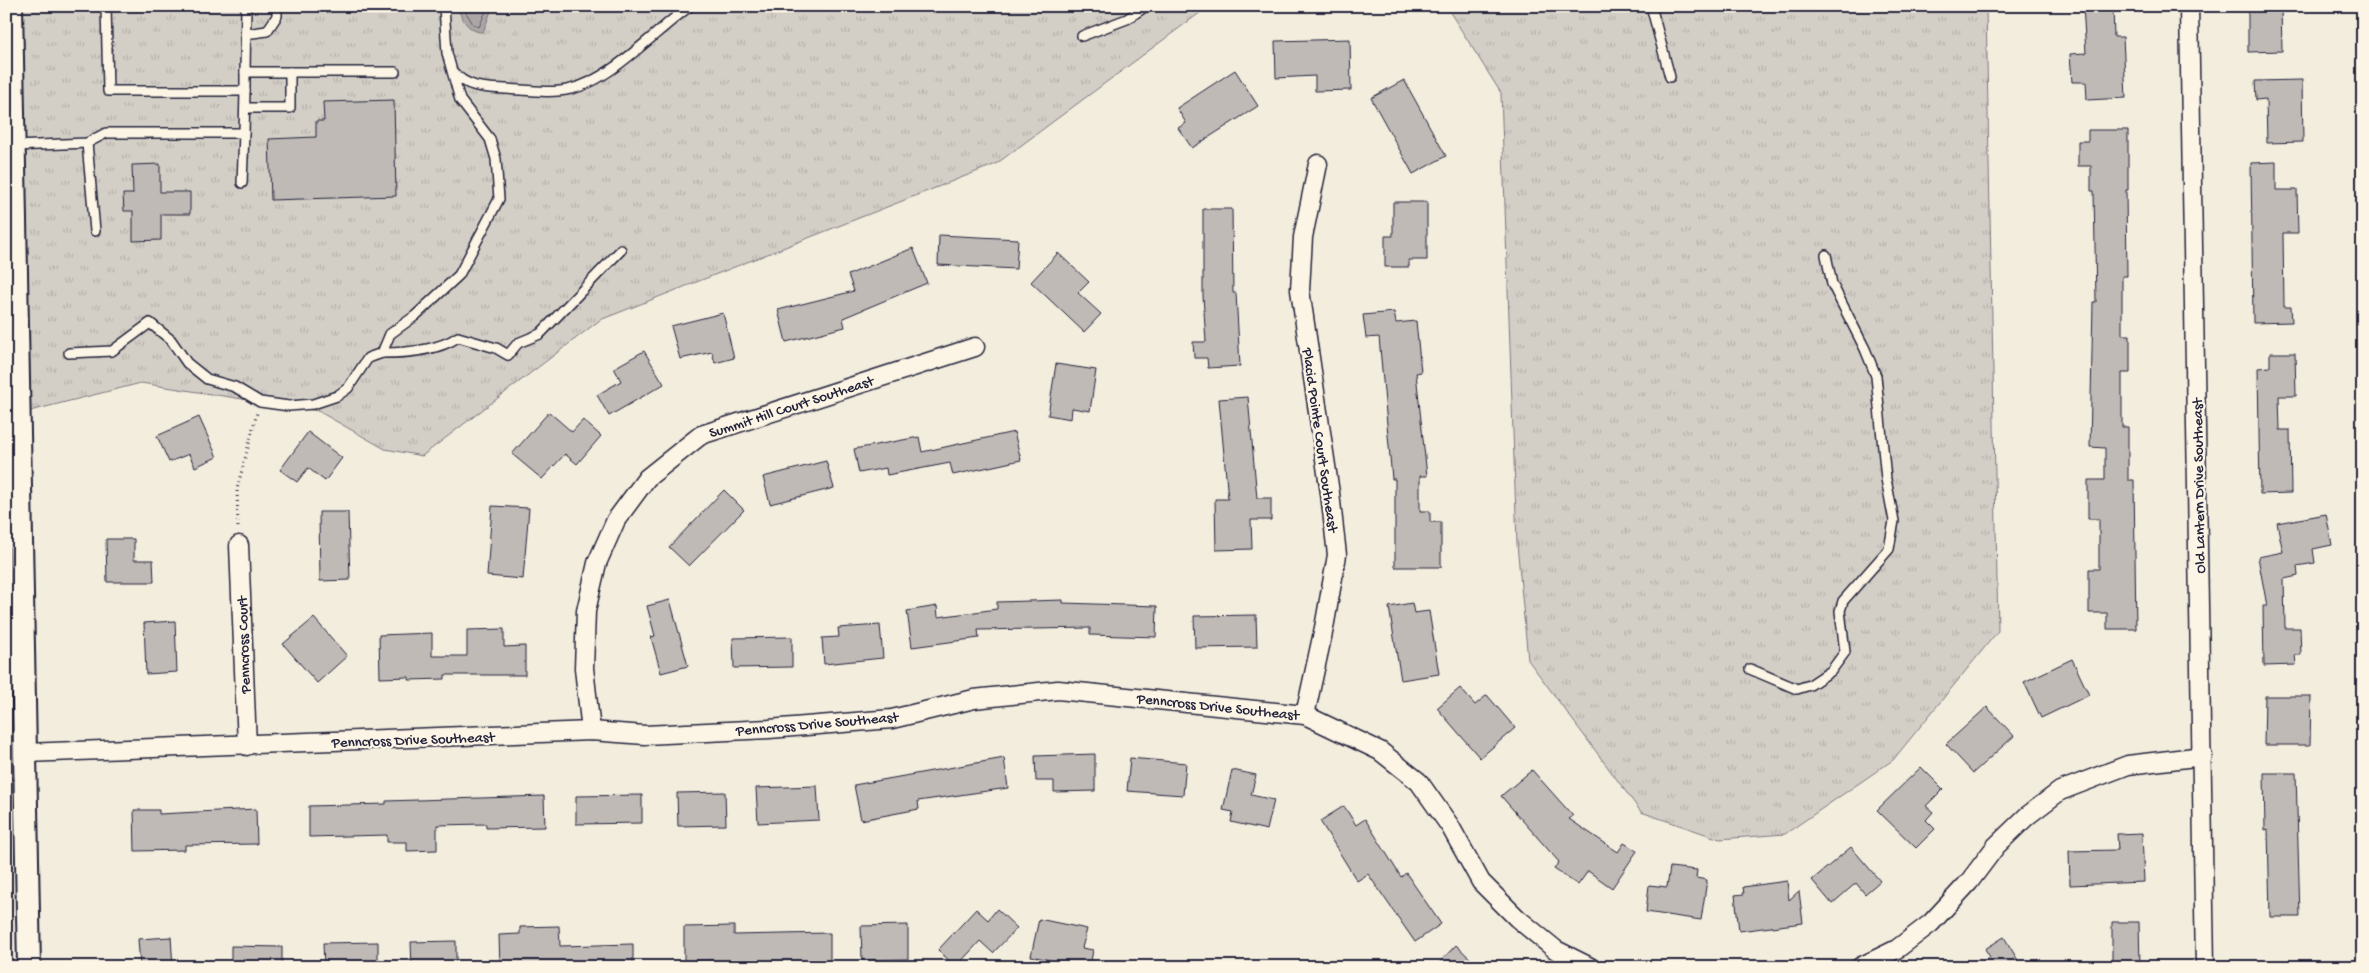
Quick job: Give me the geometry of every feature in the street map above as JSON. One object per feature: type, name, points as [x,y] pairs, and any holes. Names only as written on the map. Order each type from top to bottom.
[{"type":"street","points":[[11,6],[14,146],[14,604],[26,753],[29,967]]},
{"type":"street","name":"Old Lantern Drive Southeast","points":[[2189,6],[2203,756],[2205,967]]},
{"type":"street","name":"Placid Pointe Court Southeast","points":[[1305,715],[1324,628],[1337,555],[1330,493],[1300,290],[1303,237],[1318,164]]},
{"type":"street","name":"Summit Hill Court Southeast","points":[[591,731],[584,668],[586,611],[594,573],[616,520],[647,478],[700,435],[975,346]]},
{"type":"street","name":"Penncross Court","points":[[239,545],[247,746]]},
{"type":"street","name":"Penncross Drive Southeast","points":[[26,753],[247,746],[591,731],[645,735],[769,729],[882,720],[974,699],[1058,690],[1305,715],[1380,751],[1419,782],[1450,826],[1481,882],[1518,918],[1556,950],[1590,967]]},
{"type":"street","points":[[1860,967],[1897,948],[1931,923],[1969,882],[1996,846],[2027,816],[2060,791],[2128,765],[2203,756]]},
{"type":"lane","points":[[106,6],[108,91],[245,91]]},
{"type":"lane","points":[[242,183],[246,6]]},
{"type":"lane","points":[[245,34],[268,30],[277,16],[277,6]]},
{"type":"lane","points":[[382,353],[390,334],[415,316],[459,275],[499,199],[496,159],[490,139],[460,100],[447,53],[444,6]]},
{"type":"lane","points":[[452,70],[460,80],[473,86],[520,90],[570,90],[598,79],[690,6]]},
{"type":"lane","points":[[1082,36],[1127,19],[1146,6]]},
{"type":"lane","points":[[1652,6],[1670,77]]},
{"type":"lane","points":[[245,72],[395,72]]},
{"type":"lane","points":[[245,108],[290,108],[290,72]]},
{"type":"lane","points":[[14,146],[88,143],[106,133],[244,134]]},
{"type":"lane","points":[[88,143],[94,231]]},
{"type":"lane","points":[[69,353],[112,351],[150,323],[171,340],[187,363],[207,379],[235,387],[260,402],[289,406],[328,400],[348,388],[368,358],[382,353],[400,353],[438,348],[458,337],[496,348],[508,355],[518,343],[540,334],[621,250]]},
{"type":"lane","points":[[1750,668],[1797,689],[1810,685],[1831,671],[1844,652],[1841,617],[1843,601],[1889,549],[1893,514],[1886,479],[1876,376],[1865,348],[1832,284],[1826,256]]},
{"type":"path","points":[[239,545],[237,489],[260,402]]},
{"type":"green space","points":[[6,6],[1209,6],[996,164],[600,320],[422,456],[385,449],[318,411],[141,383],[6,417]]},
{"type":"green space","points":[[1446,6],[1986,6],[1998,631],[1893,760],[1785,834],[1720,839],[1641,812],[1528,660],[1517,544],[1501,93]]},
{"type":"water","points":[[457,6],[493,6],[483,32],[478,32],[466,24]]},
{"type":"building","points":[[2083,6],[2113,6],[2114,37],[2123,37],[2126,98],[2087,100],[2086,82],[2072,82],[2070,54],[2086,53]]},
{"type":"building","points":[[2248,6],[2281,6],[2282,51],[2248,52]]},
{"type":"building","points":[[1350,39],[1351,90],[1315,91],[1315,76],[1276,78],[1275,41]]},
{"type":"building","points":[[1235,70],[1258,106],[1192,148],[1178,128],[1186,123],[1177,108]]},
{"type":"building","points":[[1404,80],[1446,156],[1413,174],[1371,98]]},
{"type":"building","points":[[2302,80],[2303,142],[2267,143],[2266,99],[2256,100],[2255,81]]},
{"type":"building","points":[[394,100],[396,196],[271,200],[269,139],[316,137],[316,121],[324,121],[323,102]]},
{"type":"building","points":[[2088,130],[2128,130],[2128,190],[2126,190],[2127,276],[2122,276],[2122,335],[2130,335],[2130,373],[2122,373],[2122,427],[2128,427],[2128,480],[2134,480],[2136,629],[2107,629],[2107,613],[2089,613],[2089,569],[2099,569],[2099,519],[2088,519],[2088,480],[2105,480],[2105,448],[2090,447],[2093,302],[2096,302],[2094,191],[2091,191],[2091,166],[2078,166],[2078,141],[2088,141]]},
{"type":"building","points":[[2276,162],[2276,190],[2297,190],[2298,233],[2283,233],[2284,307],[2291,307],[2292,322],[2253,323],[2251,163]]},
{"type":"building","points":[[160,164],[160,192],[190,192],[190,214],[161,214],[161,240],[133,241],[133,211],[124,211],[123,194],[133,194],[132,165]]},
{"type":"building","points":[[1393,202],[1427,202],[1427,260],[1409,260],[1409,267],[1385,267],[1385,236],[1393,236]]},
{"type":"building","points":[[1203,209],[1232,209],[1233,293],[1236,293],[1240,366],[1208,368],[1207,358],[1194,358],[1193,342],[1206,342],[1203,296]]},
{"type":"building","points":[[939,235],[1018,239],[1016,269],[938,265]]},
{"type":"building","points":[[913,248],[927,283],[843,318],[845,327],[786,342],[778,310],[854,291],[848,275]]},
{"type":"building","points":[[1058,253],[1089,282],[1078,293],[1101,314],[1084,332],[1031,282]]},
{"type":"building","points":[[1394,312],[1396,323],[1416,321],[1421,372],[1416,373],[1427,476],[1420,476],[1420,511],[1430,511],[1430,522],[1441,522],[1441,567],[1395,567],[1395,479],[1392,479],[1379,337],[1366,338],[1363,315]]},
{"type":"building","points":[[723,313],[734,358],[715,363],[712,352],[680,359],[671,326]]},
{"type":"building","points":[[644,351],[664,384],[609,416],[597,395],[621,381],[614,368]]},
{"type":"building","points":[[2270,353],[2295,353],[2296,396],[2279,396],[2280,430],[2290,430],[2291,493],[2260,494],[2258,368],[2270,367]]},
{"type":"building","points":[[1056,364],[1096,370],[1090,411],[1072,408],[1071,419],[1048,415]]},
{"type":"building","points":[[1248,397],[1257,498],[1271,498],[1271,520],[1251,520],[1252,549],[1216,550],[1215,499],[1228,499],[1219,399]]},
{"type":"building","points":[[549,412],[572,432],[583,420],[601,436],[577,464],[565,454],[542,479],[512,454]]},
{"type":"building","points":[[199,417],[217,457],[195,467],[189,454],[169,462],[157,436]]},
{"type":"building","points":[[308,432],[342,458],[325,481],[308,468],[297,482],[280,470]]},
{"type":"building","points":[[1014,432],[1021,460],[953,475],[950,463],[887,475],[886,468],[859,473],[854,449],[919,437],[922,452]]},
{"type":"building","points":[[826,461],[834,488],[770,504],[763,477]]},
{"type":"building","points":[[724,490],[744,510],[689,566],[669,547]]},
{"type":"building","points":[[492,506],[529,508],[523,579],[487,576]]},
{"type":"building","points":[[319,512],[348,512],[350,580],[320,581]]},
{"type":"building","points":[[2326,514],[2332,545],[2313,549],[2315,563],[2297,566],[2298,576],[2284,579],[2285,628],[2300,628],[2301,655],[2295,655],[2296,665],[2264,666],[2263,606],[2267,606],[2258,557],[2283,552],[2277,523]]},
{"type":"building","points":[[106,539],[134,539],[134,560],[153,560],[154,582],[107,582]]},
{"type":"building","points":[[670,600],[688,666],[661,673],[651,637],[655,636],[647,606]]},
{"type":"building","points":[[1063,600],[1063,603],[1157,606],[1156,637],[1090,635],[1090,628],[978,630],[979,638],[912,647],[907,611],[937,606],[938,617],[997,609],[997,602]]},
{"type":"building","points":[[1412,603],[1414,613],[1429,611],[1439,674],[1401,680],[1389,607]]},
{"type":"building","points":[[1256,615],[1257,647],[1195,648],[1194,616]]},
{"type":"building","points":[[314,618],[347,656],[317,683],[283,644]]},
{"type":"building","points":[[175,621],[177,672],[146,674],[144,623]]},
{"type":"building","points":[[880,625],[883,658],[824,664],[822,638],[839,637],[838,628]]},
{"type":"building","points":[[504,629],[504,647],[525,646],[525,675],[445,675],[445,679],[409,680],[409,677],[380,678],[379,635],[432,633],[432,656],[467,656],[467,630]]},
{"type":"building","points":[[792,637],[792,667],[734,668],[733,638]]},
{"type":"building","points":[[2072,659],[2089,695],[2041,718],[2024,682]]},
{"type":"building","points":[[1460,688],[1475,705],[1487,695],[1515,728],[1480,758],[1437,708]]},
{"type":"building","points":[[2265,696],[2311,696],[2310,745],[2264,745]]},
{"type":"building","points":[[1987,707],[2014,736],[1973,773],[1946,744]]},
{"type":"building","points":[[1095,754],[1095,791],[1054,792],[1054,781],[1036,781],[1035,756]]},
{"type":"building","points":[[1004,758],[1008,788],[918,801],[919,809],[861,820],[854,785]]},
{"type":"building","points":[[1130,758],[1186,763],[1183,795],[1127,791]]},
{"type":"building","points":[[1921,767],[1943,789],[1926,806],[1933,812],[1926,820],[1935,829],[1916,848],[1877,810]]},
{"type":"building","points":[[1232,770],[1256,775],[1251,795],[1274,800],[1267,830],[1231,822],[1233,812],[1223,810]]},
{"type":"building","points":[[1532,770],[1573,816],[1569,819],[1618,852],[1624,843],[1637,851],[1612,888],[1588,871],[1578,885],[1554,869],[1559,862],[1501,796]]},
{"type":"building","points":[[2264,773],[2296,773],[2300,917],[2270,917],[2268,829],[2265,830]]},
{"type":"building","points":[[817,786],[819,820],[758,823],[756,788]]},
{"type":"building","points":[[725,792],[726,825],[678,826],[677,793]]},
{"type":"building","points":[[642,795],[642,823],[576,824],[576,796]]},
{"type":"building","points":[[544,796],[545,827],[486,828],[486,824],[437,825],[437,850],[407,851],[407,842],[387,842],[387,835],[309,837],[309,806],[386,804],[386,801]]},
{"type":"building","points":[[1344,806],[1356,825],[1365,819],[1401,877],[1406,873],[1441,924],[1415,942],[1368,874],[1357,881],[1320,821]]},
{"type":"building","points":[[256,809],[257,844],[185,845],[185,850],[135,851],[134,810],[159,810],[159,814]]},
{"type":"building","points":[[2142,833],[2144,882],[2070,885],[2069,851],[2118,850],[2117,834]]},
{"type":"building","points":[[1851,847],[1880,881],[1865,894],[1856,883],[1832,904],[1812,880]]},
{"type":"building","points":[[1670,867],[1697,870],[1696,878],[1707,880],[1701,920],[1646,912],[1649,885],[1667,887]]},
{"type":"building","points":[[1787,881],[1789,900],[1799,891],[1803,923],[1739,931],[1735,895],[1744,894],[1743,887]]},
{"type":"building","points":[[976,909],[988,920],[997,909],[1017,928],[993,953],[980,941],[956,967],[938,950]]},
{"type":"building","points":[[1039,919],[1087,929],[1082,948],[1093,950],[1090,967],[1058,967],[1059,962],[1031,956]]},
{"type":"building","points":[[2112,922],[2139,922],[2140,967],[2112,967]]},
{"type":"building","points":[[908,925],[908,959],[862,960],[861,926]]},
{"type":"building","points":[[559,926],[560,946],[633,944],[633,967],[500,967],[499,935],[520,934],[520,927]]},
{"type":"building","points":[[734,926],[734,935],[830,933],[830,963],[714,967],[714,960],[684,961],[684,927]]},
{"type":"building","points":[[171,937],[173,967],[140,967],[138,939]]},
{"type":"building","points":[[2004,937],[2022,967],[1973,967],[1990,957],[1985,949]]},
{"type":"building","points":[[456,941],[456,967],[412,967],[411,942]]},
{"type":"building","points":[[378,942],[378,967],[324,967],[323,943]]},
{"type":"building","points":[[1456,945],[1479,967],[1435,967]]},
{"type":"building","points":[[231,946],[282,947],[282,967],[231,967]]}]
